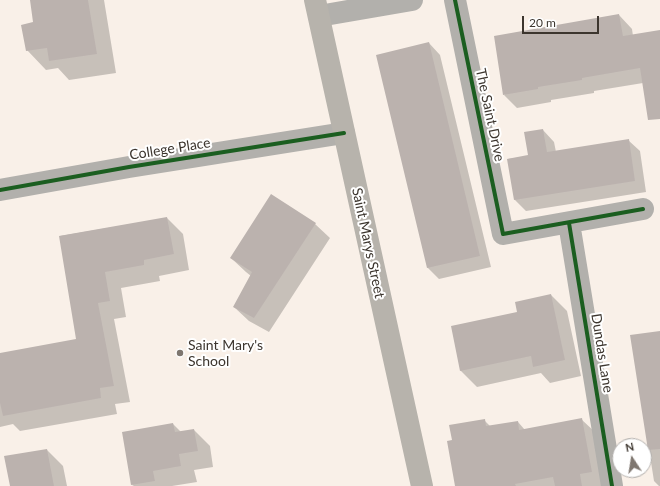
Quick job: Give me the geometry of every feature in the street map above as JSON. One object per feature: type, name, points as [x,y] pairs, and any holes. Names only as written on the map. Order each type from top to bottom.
[{"type":"main road","name":"Saint Marys Street","points":[[317,8],[422,486]]},
{"type":"street","points":[[317,8],[412,0]]},
{"type":"street","name":"The Saint Drive","points":[[455,0],[503,234],[569,223]]},
{"type":"street","name":"College Place","points":[[0,190],[129,167],[344,133]]},
{"type":"street","points":[[569,223],[643,209]]},
{"type":"street","name":"Dundas Lane","points":[[569,223],[612,486]]},
{"type":"building","points":[[30,0],[88,0],[97,54],[49,61],[47,48],[26,51],[21,25],[33,22]]},
{"type":"building","points":[[619,14],[623,36],[660,30],[660,119],[648,120],[640,68],[582,78],[582,80],[538,87],[538,89],[503,95],[494,36]]},
{"type":"building","points":[[429,42],[480,256],[427,268],[376,55]]},
{"type":"building","points":[[543,129],[547,152],[629,139],[635,181],[514,200],[507,159],[528,155],[524,132]]},
{"type":"building","points":[[271,194],[316,223],[254,318],[233,307],[252,272],[230,258]]},
{"type":"building","points":[[167,217],[174,254],[144,260],[144,265],[105,272],[110,301],[98,303],[114,386],[100,388],[101,398],[3,416],[0,403],[0,353],[76,339],[59,236]]},
{"type":"building","points":[[551,294],[565,360],[533,367],[531,356],[460,371],[451,326],[517,312],[515,302]]},
{"type":"building","points":[[660,331],[660,449],[652,450],[652,438],[646,438],[630,335]]},
{"type":"building","points":[[582,418],[592,472],[580,474],[582,486],[555,486],[553,477],[515,484],[516,486],[455,486],[447,441],[452,440],[449,425],[485,419],[486,426],[518,421],[519,430]]},
{"type":"building","points":[[173,423],[175,432],[194,429],[198,451],[179,454],[181,466],[153,471],[155,481],[131,485],[122,432]]},
{"type":"building","points":[[47,449],[54,486],[10,486],[4,456]]},
{"type":"cycle path","points":[[455,0],[503,234],[643,209]]},
{"type":"cycle path","points":[[0,190],[129,167],[344,133]]},
{"type":"cycle path","points":[[569,223],[612,486]]},
{"type":"place","name":"Saint Mary's School","points":[[180,353]]}]
